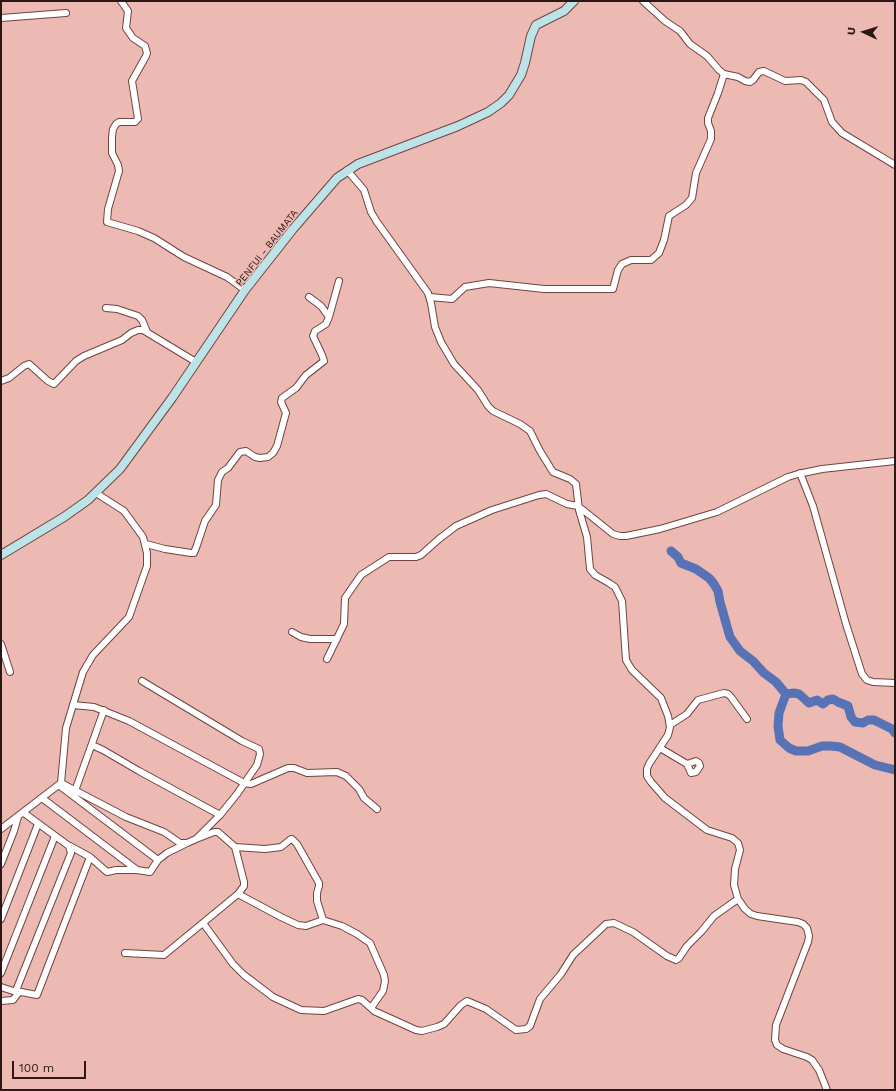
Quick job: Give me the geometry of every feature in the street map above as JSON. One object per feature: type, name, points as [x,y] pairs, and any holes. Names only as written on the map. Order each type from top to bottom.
[{"type":"street","points":[[121,1],[128,11],[126,28],[133,38],[145,46],[147,53],[132,81],[138,119],[135,122],[119,122],[113,129],[112,153],[118,164],[118,171],[108,209],[107,222],[138,230],[184,257],[227,277],[245,290]]},
{"type":"street","name":"PENFUI - BAUMATA","points":[[1,555],[64,517],[96,493],[120,470],[134,452],[245,290],[293,229],[337,178],[347,170],[375,156],[458,126],[488,112],[501,103],[509,95],[521,75],[526,60],[530,36],[536,25],[564,10],[574,1]]},
{"type":"street","points":[[643,1],[680,31],[690,44],[707,56],[720,72],[724,74],[738,77],[750,82],[759,72],[764,71],[786,81],[805,81],[824,100],[832,122],[842,133],[895,165]]},
{"type":"street","points":[[1,18],[66,13]]},
{"type":"street","points":[[430,297],[452,299],[465,287],[484,283],[544,289],[613,289],[618,270],[622,264],[631,260],[653,259],[659,253],[662,246],[668,216],[686,205],[692,198],[696,172],[711,139],[708,118],[724,74]]},
{"type":"street","points":[[347,170],[364,190],[371,212],[377,222],[409,265],[430,297],[436,328],[441,342],[454,364],[478,390],[493,411],[520,424],[530,431],[553,472],[575,482],[577,487],[578,506],[587,537],[591,572],[594,576],[615,587],[622,602],[626,660],[632,670],[661,698],[670,725],[668,735],[648,766],[647,776],[666,798],[706,830],[737,841],[739,845],[739,853],[734,879],[734,889],[745,910],[751,914],[761,917],[798,922],[805,926],[808,930],[809,939],[776,1025],[775,1040],[777,1045],[783,1049],[812,1060],[819,1070],[827,1090]]},
{"type":"street","points":[[146,544],[158,548],[189,553],[195,552],[205,521],[216,505],[218,480],[222,472],[228,468],[240,452],[246,451],[255,457],[260,458],[268,457],[273,453],[277,446],[286,413],[281,402],[282,398],[296,388],[306,375],[324,360],[313,336],[315,331],[326,324],[339,281]]},
{"type":"street","points":[[310,297],[329,317]]},
{"type":"street","points":[[106,308],[117,309],[138,316],[142,320],[147,332]]},
{"type":"street","points":[[1,381],[9,378],[24,366],[29,364],[54,384],[76,361],[84,356],[122,340],[138,330],[147,332],[196,362]]},
{"type":"street","points":[[327,659],[345,620],[344,602],[346,596],[359,577],[387,558],[394,556],[420,556],[456,526],[492,510],[539,495],[548,495],[567,504],[578,506],[613,534],[626,536],[674,525],[717,512],[788,477],[800,473],[822,469],[895,461]]},
{"type":"street","points":[[800,473],[813,506],[846,624],[862,674],[867,680],[873,682],[895,683]]},
{"type":"street","points":[[1,829],[24,813],[60,784],[66,732],[83,672],[90,659],[108,638],[127,620],[133,610],[147,566],[146,544],[143,537],[124,511],[96,493]]},
{"type":"street","points":[[292,632],[310,639],[337,639]]},
{"type":"street","points":[[1,644],[10,672]]},
{"type":"street","points":[[142,681],[259,749],[260,754],[256,765],[244,784],[220,815],[196,839]]},
{"type":"street","points":[[670,725],[689,712],[698,700],[724,693],[731,696],[747,719]]},
{"type":"street","points":[[73,705],[94,707],[129,721],[244,784],[251,784],[288,768],[294,768],[307,773],[334,771],[346,776],[357,786],[364,798],[377,809]]},
{"type":"street","points":[[75,791],[104,710]]},
{"type":"street","points":[[92,745],[220,815]]},
{"type":"street","points":[[660,748],[687,764]]},
{"type":"street","points":[[60,784],[126,817],[164,832],[180,842],[187,843]]},
{"type":"street","points":[[60,784],[158,860]]},
{"type":"street","points":[[42,798],[137,870]]},
{"type":"street","points":[[24,813],[69,846],[90,857],[107,872],[116,870],[137,870],[150,872],[158,860],[167,853],[214,832],[218,832],[235,847],[244,882],[244,886],[238,894],[164,955],[125,953]]},
{"type":"street","points":[[1,864],[18,817]]},
{"type":"street","points":[[1,919],[38,824]]},
{"type":"street","points":[[1,973],[55,836]]},
{"type":"street","points":[[235,847],[275,849],[281,847],[291,839],[293,840],[319,883],[320,886],[317,893],[317,901],[323,920]]},
{"type":"street","points":[[1,1001],[13,1000],[17,992],[71,853],[69,846]]},
{"type":"street","points":[[1,987],[17,992],[37,995],[90,857]]},
{"type":"street","points":[[238,894],[281,918],[298,925],[306,926],[323,920],[342,926],[370,943],[384,975],[385,981],[383,991],[371,1008]]},
{"type":"street","points":[[203,923],[233,964],[244,974],[273,997],[301,1010],[324,1011],[358,999],[362,1000],[371,1008],[411,1028],[422,1030],[444,1024],[463,1003],[467,1001],[486,1009],[515,1030],[526,1029],[531,1024],[540,999],[573,956],[606,924],[614,923],[633,932],[667,956],[676,960],[714,916],[738,899]]},
{"type":"waterway","points":[[671,551],[678,557],[681,563],[696,569],[709,578],[714,584],[718,591],[730,637],[740,651],[776,682],[786,694],[779,713],[778,726],[780,740],[789,748],[796,751],[808,751],[822,746],[840,747],[875,765],[895,770]]},
{"type":"waterway","points":[[786,694],[799,694],[809,703],[817,700],[823,704],[828,700],[833,699],[848,706],[851,717],[855,722],[863,723],[868,720],[874,720],[892,729],[895,733]]}]
